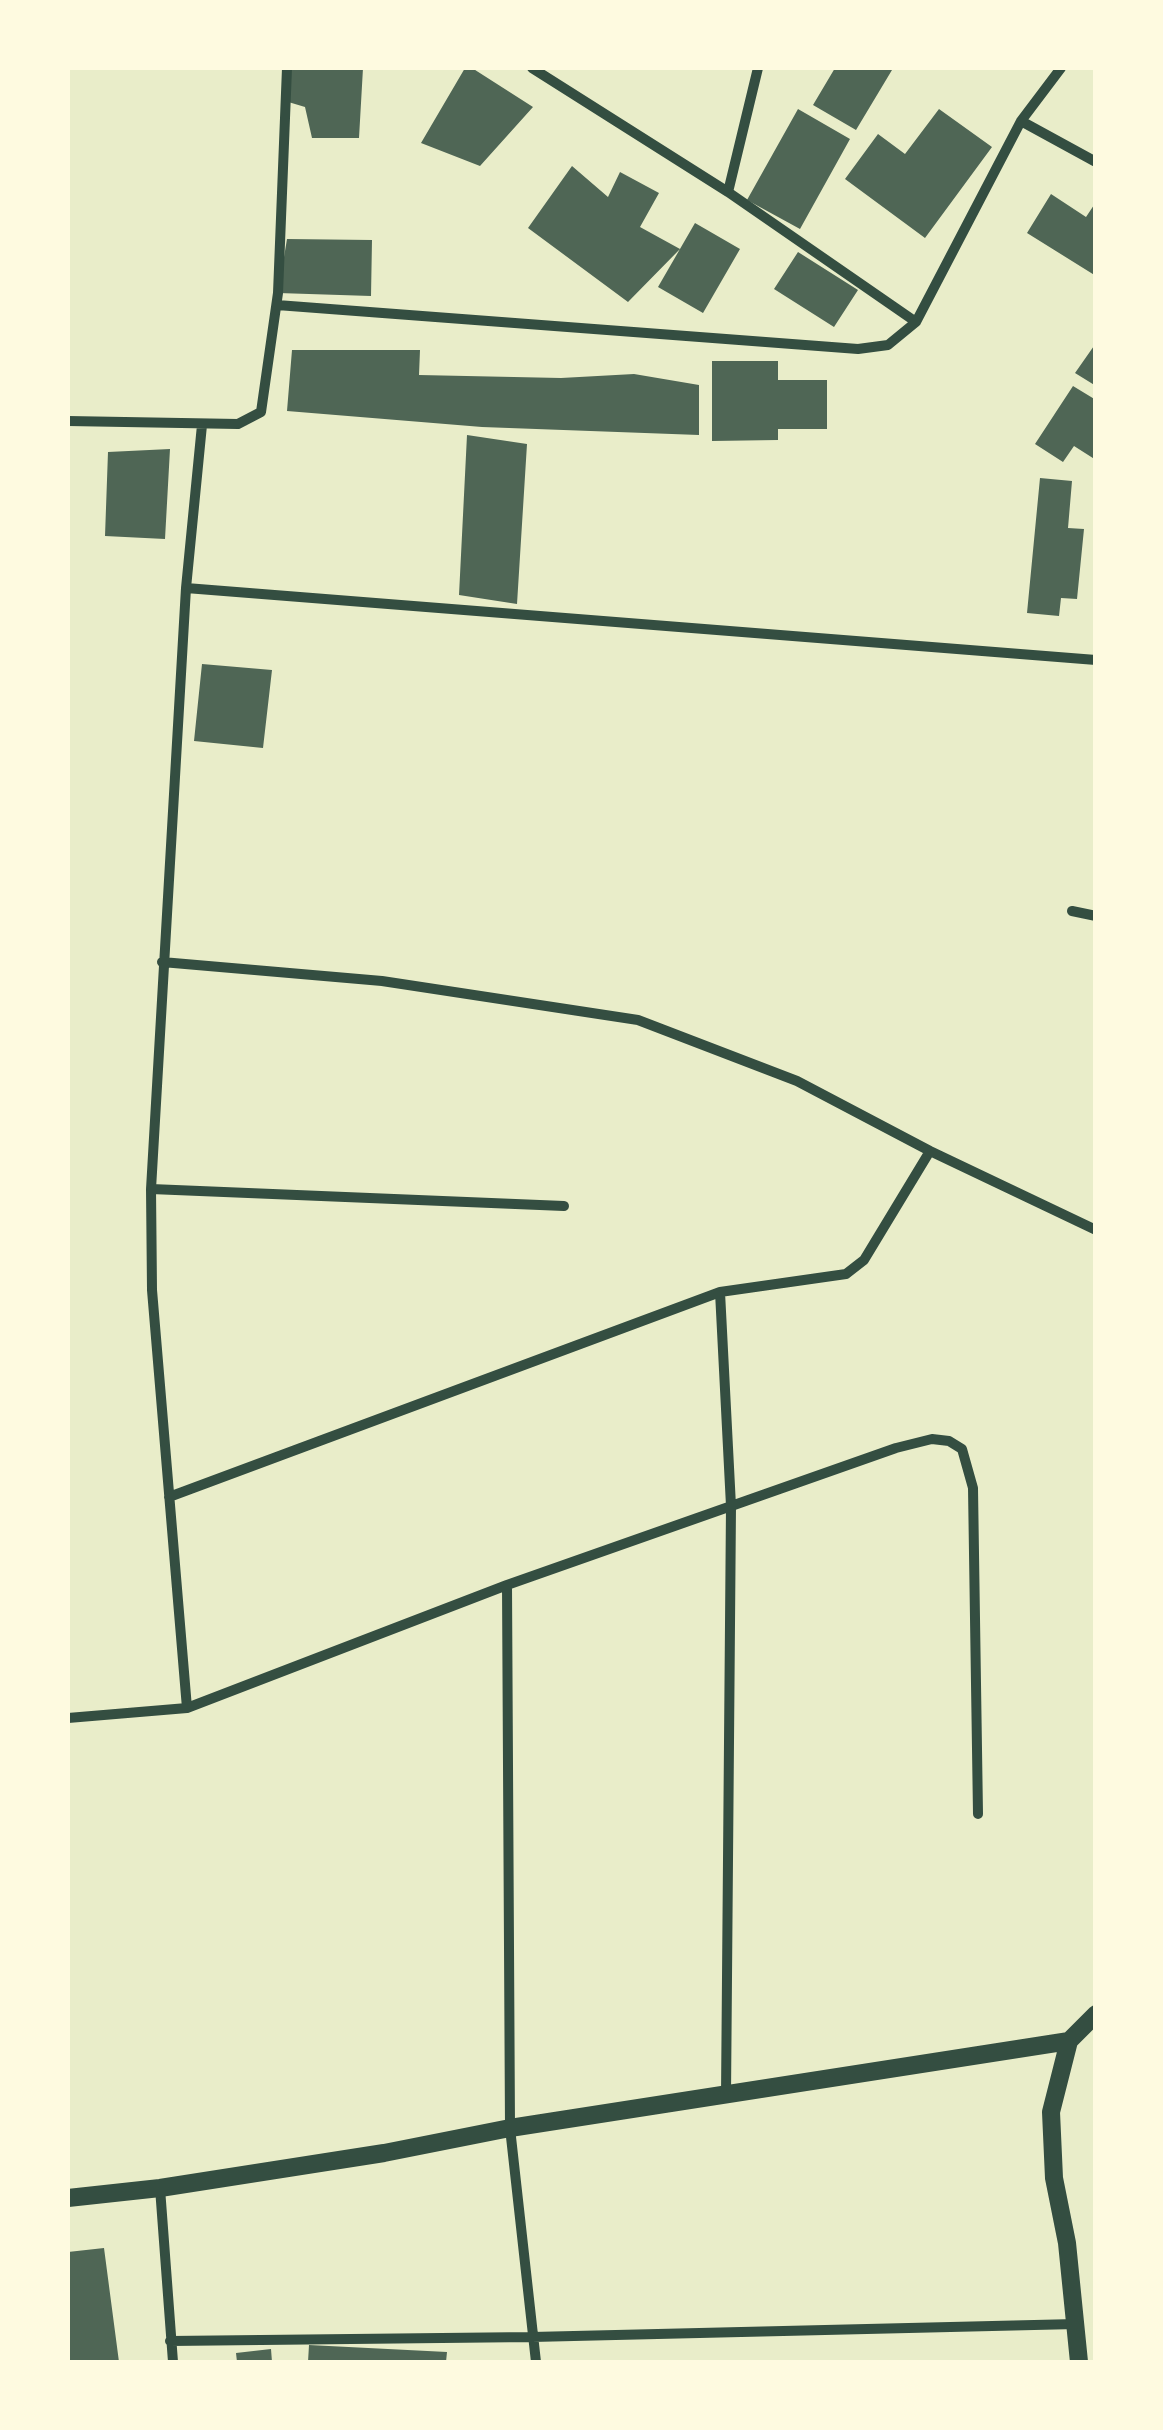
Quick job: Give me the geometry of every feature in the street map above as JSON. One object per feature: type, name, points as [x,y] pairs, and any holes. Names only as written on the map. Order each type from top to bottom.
[{"type":"street","points":[[68,421],[238,424],[261,412],[277,305],[287,68]]},
{"type":"street","points":[[532,68],[728,192],[916,322]]},
{"type":"street","points":[[728,192],[758,68]]},
{"type":"street","points":[[277,305],[858,348],[888,345],[916,322],[1021,121],[1061,68]]},
{"type":"street","points":[[1021,121],[1096,162]]},
{"type":"street","points":[[187,1708],[152,1290],[151,1189],[186,588],[202,425]]},
{"type":"street","points":[[186,588],[1096,660]]},
{"type":"street","points":[[1072,912],[1096,916]]},
{"type":"street","points":[[162,962],[382,981],[638,1020],[796,1081],[930,1152],[1096,1230]]},
{"type":"street","points":[[169,1496],[720,1292],[846,1274],[864,1260],[930,1152]]},
{"type":"street","points":[[151,1189],[564,1206]]},
{"type":"street","points":[[720,1292],[730,1506],[726,2096]]},
{"type":"street","points":[[68,1718],[187,1708],[507,1585],[932,1439],[962,1449],[973,1488],[978,1814]]},
{"type":"street","points":[[507,1585],[510,2128],[536,2362]]},
{"type":"street","points":[[1080,2362],[1054,2178],[1051,2112],[1070,2041],[1096,2014]]},
{"type":"street","points":[[68,2198],[160,2188],[384,2153],[510,2128],[1070,2041]]},
{"type":"street","points":[[160,2188],[173,2362]]},
{"type":"street","points":[[170,2341],[1076,2324]]},
{"type":"building","points":[[287,68],[363,68],[359,138],[312,138],[305,107],[285,101]]},
{"type":"building","points":[[465,68],[472,68],[533,107],[480,166],[421,143]]},
{"type":"building","points":[[835,68],[892,70],[856,130],[813,105]]},
{"type":"building","points":[[798,109],[850,139],[800,229],[747,200]]},
{"type":"building","points":[[939,109],[992,147],[925,238],[845,179],[878,134],[905,154]]},
{"type":"building","points":[[572,166],[608,197],[620,172],[659,193],[640,227],[680,249],[628,302],[528,228]]},
{"type":"building","points":[[1051,194],[1086,217],[1096,202],[1096,276],[1027,233]]},
{"type":"building","points":[[695,223],[740,249],[703,313],[658,287]]},
{"type":"building","points":[[287,239],[372,240],[371,296],[278,293]]},
{"type":"building","points":[[798,252],[858,290],[834,327],[774,289]]},
{"type":"building","points":[[1096,343],[1096,386],[1075,373]]},
{"type":"building","points":[[292,350],[420,350],[419,375],[561,378],[634,374],[699,385],[699,435],[482,427],[287,411]]},
{"type":"building","points":[[712,361],[778,361],[778,380],[827,380],[827,429],[778,429],[778,440],[712,441]]},
{"type":"building","points":[[1073,386],[1096,400],[1096,460],[1074,446],[1063,462],[1035,444]]},
{"type":"building","points":[[467,435],[527,444],[517,604],[459,595]]},
{"type":"building","points":[[170,449],[165,539],[105,536],[108,452]]},
{"type":"building","points":[[1040,478],[1072,481],[1068,528],[1084,529],[1077,599],[1061,598],[1059,616],[1027,613]]},
{"type":"building","points":[[202,664],[272,670],[263,748],[194,741]]},
{"type":"building","points":[[104,2248],[119,2362],[68,2362],[68,2252]]},
{"type":"building","points":[[309,2345],[447,2352],[446,2362],[308,2362]]},
{"type":"building","points":[[271,2349],[272,2362],[237,2362],[236,2353]]}]
